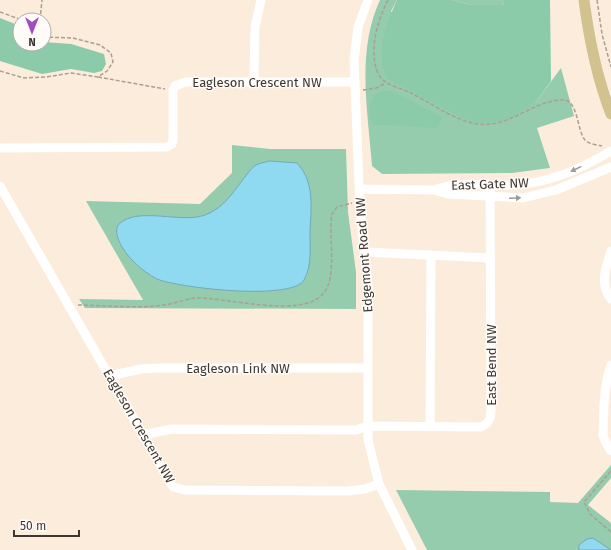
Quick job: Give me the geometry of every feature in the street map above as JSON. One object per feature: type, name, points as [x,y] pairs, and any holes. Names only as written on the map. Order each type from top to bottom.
[{"type":"main road","points":[[584,0],[594,58],[611,114]]},
{"type":"street","points":[[254,82],[255,27],[261,0]]},
{"type":"street","name":"Edgemont Road NW","points":[[368,0],[358,27],[355,42],[359,189],[368,286],[368,426],[370,451],[379,484],[412,550]]},
{"type":"street","name":"Eagleson Crescent NW","points":[[0,148],[167,148],[172,144],[173,139],[173,90],[175,86],[185,82],[254,82],[356,86]]},
{"type":"street","name":"East Gate NW","points":[[434,190],[448,185],[536,183],[557,178],[611,151]]},
{"type":"street","name":"East Gate NW","points":[[359,189],[434,190],[448,194],[516,198],[538,195],[570,185],[611,167]]},
{"type":"street","name":"East Bend NW","points":[[142,434],[172,429],[356,430],[368,426],[480,427],[489,422],[491,409],[490,185]]},
{"type":"street","name":"Eagleson Crescent NW","points":[[0,186],[164,473],[173,486],[178,489],[348,491],[365,489],[379,484]]},
{"type":"street","points":[[611,251],[604,282],[605,289],[611,299]]},
{"type":"street","points":[[365,252],[490,258]]},
{"type":"street","points":[[430,427],[431,255]]},
{"type":"street","points":[[611,364],[604,397],[604,442],[611,451]]},
{"type":"street","name":"Eagleson Link NW","points":[[109,376],[141,369],[158,368],[367,368]]},
{"type":"path","points":[[41,12],[42,0]]},
{"type":"path","points":[[388,0],[376,31],[374,48],[376,68],[386,83],[411,93],[469,123],[490,125],[509,121],[532,109],[564,100],[570,102],[574,108],[584,138],[590,143],[602,146]]},
{"type":"path","points":[[597,0],[602,34],[611,67]]},
{"type":"path","points":[[0,12],[12,16]]},
{"type":"path","points":[[52,38],[73,38],[100,45],[111,53],[113,62],[107,71],[98,77]]},
{"type":"path","points":[[0,70],[24,78],[46,77],[71,73],[173,90]]},
{"type":"path","points":[[356,86],[368,90],[386,83]]},
{"type":"path","points":[[68,305],[157,306],[195,298],[253,305],[299,305],[311,303],[322,295],[329,283],[332,214],[337,206],[360,203]]},
{"type":"path","points":[[611,471],[584,502],[590,514],[611,532]]},
{"type":"green space","points":[[380,0],[397,0],[391,11],[459,115],[470,122],[536,102],[561,68],[574,116],[537,128],[550,168],[512,173],[382,174],[372,166],[366,103],[366,61],[368,40]]},
{"type":"green space","points":[[397,0],[452,0],[471,5],[504,5],[502,0],[550,0],[551,81],[536,102],[510,119],[488,123],[470,122],[387,79],[382,59],[383,39]]},
{"type":"green space","points":[[452,0],[502,0],[504,5],[471,5]]},
{"type":"green space","points":[[0,18],[12,23],[12,52],[52,52],[52,43],[71,44],[104,54],[106,64],[102,71],[94,73],[71,69],[42,74],[0,61]]},
{"type":"green space","points":[[382,91],[392,91],[442,117],[439,124],[435,128],[373,125],[370,111],[373,96]]},
{"type":"green space","points":[[232,145],[270,149],[346,149],[348,212],[356,272],[356,309],[85,308],[79,299],[143,300],[86,201],[200,204],[232,173]]},
{"type":"green space","points":[[611,465],[611,478],[588,505],[611,523],[611,550],[427,550],[396,490],[550,492],[550,502],[578,503]]},
{"type":"water","points":[[270,161],[297,163],[307,178],[311,196],[310,250],[307,275],[304,280],[295,286],[279,290],[234,291],[188,286],[169,282],[157,279],[146,272],[130,258],[122,247],[119,241],[117,228],[119,224],[127,219],[137,216],[185,218],[205,215],[212,212],[224,203],[254,166]]},
{"type":"water","points":[[593,538],[611,550],[579,550],[579,545],[587,539]]}]
